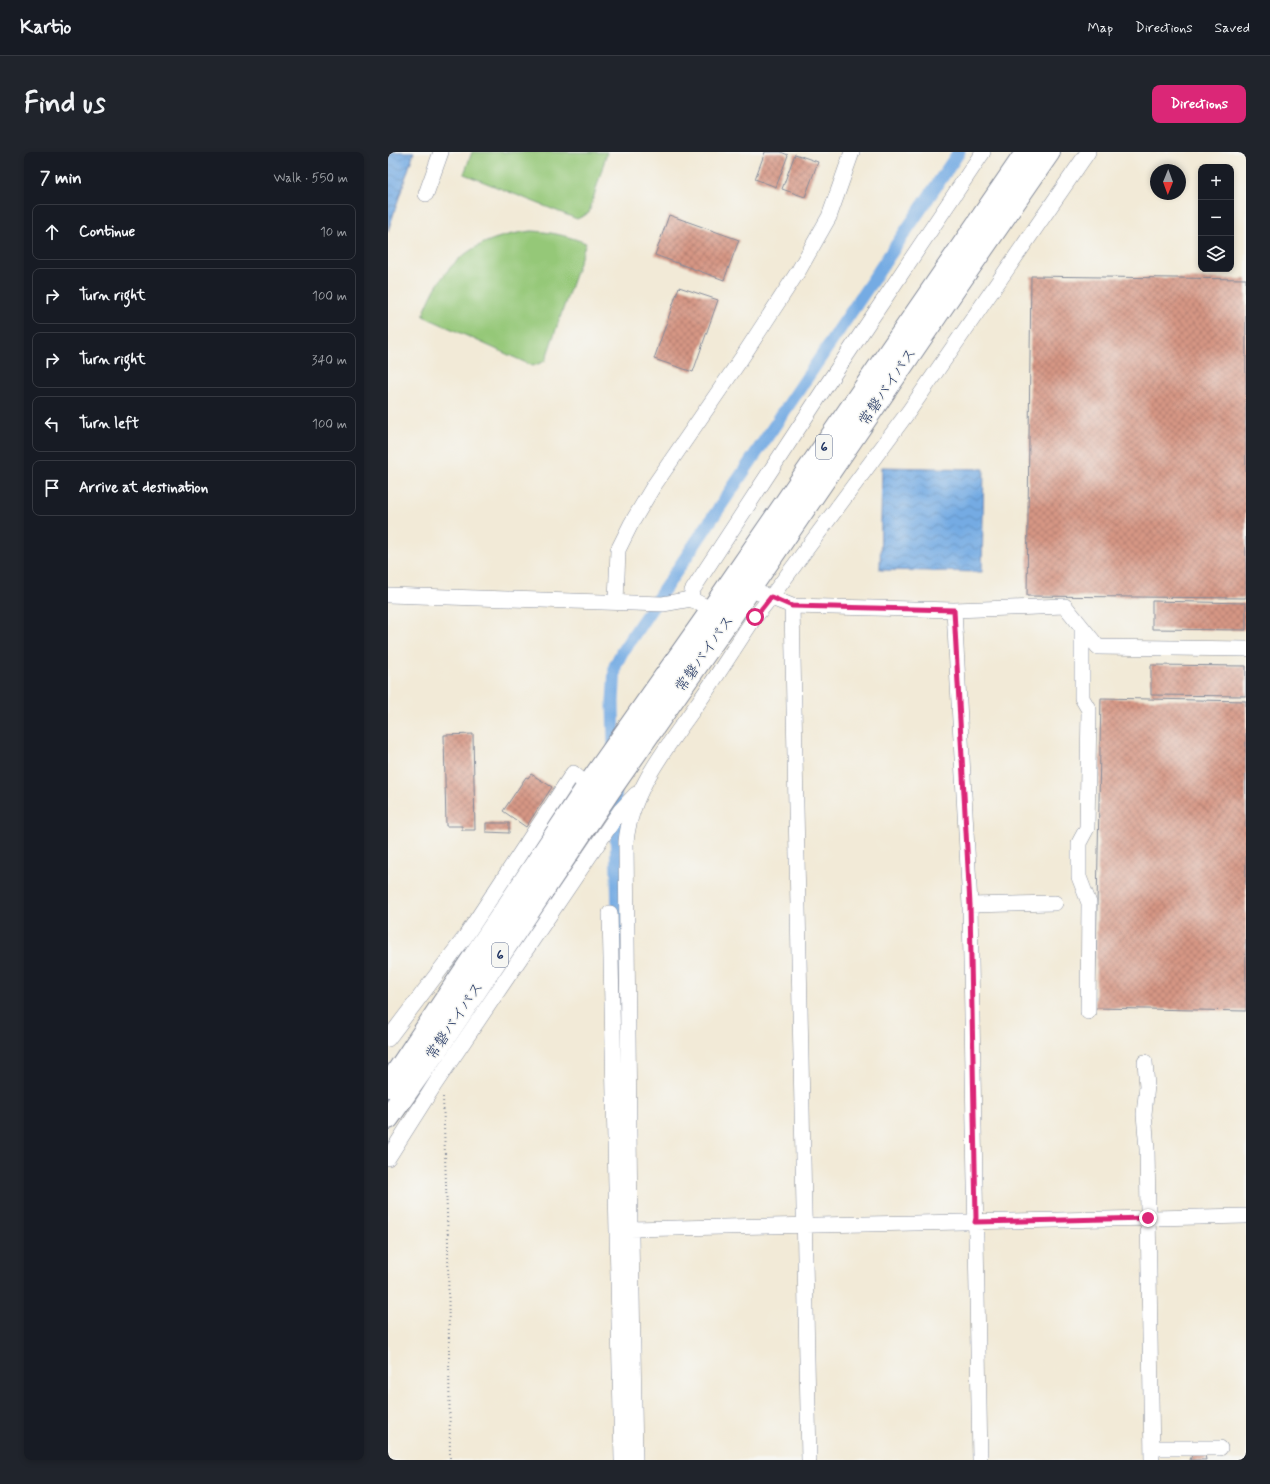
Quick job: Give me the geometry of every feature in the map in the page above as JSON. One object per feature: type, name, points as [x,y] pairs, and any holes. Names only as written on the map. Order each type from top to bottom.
[{"type":"highway","name":"常磐バイパス","points":[[614,767],[620,742],[1027,152]]},
{"type":"highway","name":"常磐バイパス","points":[[388,1086],[614,767],[730,619],[749,589],[1049,152]]},
{"type":"highway","name":"常磐バイパス","points":[[388,1118],[438,1047],[599,788]]},
{"type":"street","points":[[426,194],[441,152]]},
{"type":"street","points":[[616,602],[618,550],[631,524],[653,487],[741,359],[799,270],[829,217],[852,152]]},
{"type":"street","points":[[691,599],[692,591],[703,574],[828,383],[983,152]]},
{"type":"street","points":[[622,1460],[626,1237],[626,842],[632,812],[642,788],[651,772],[755,617],[909,411],[1088,152]]},
{"type":"street","points":[[749,589],[792,606],[954,610],[1064,606],[1098,647],[1246,649]]},
{"type":"street","points":[[388,595],[663,604],[691,599],[712,610]]},
{"type":"street","points":[[792,606],[809,1460]]},
{"type":"street","points":[[954,610],[970,905],[980,1460]]},
{"type":"street","points":[[1082,628],[1082,698],[1089,710],[1087,828],[1080,843],[1079,877],[1089,903],[1088,1012]]},
{"type":"street","points":[[388,1039],[465,937],[573,773],[599,788]]},
{"type":"street","points":[[388,1158],[435,1084],[620,811],[642,788]]},
{"type":"street","points":[[970,905],[1055,903]]},
{"type":"street","points":[[610,913],[617,1235],[626,1237],[804,1225],[1246,1216]]},
{"type":"street","points":[[1146,1062],[1147,1086],[1144,1114],[1147,1149],[1152,1454],[1220,1448]]},
{"type":"street","points":[[626,1237],[635,1460]]},
{"type":"path","points":[[435,1084],[443,1092],[448,1242],[450,1460]]},
{"type":"green space","points":[[472,152],[607,152],[589,213],[577,219],[464,174]]},
{"type":"green space","points":[[532,231],[560,235],[586,243],[545,361],[533,366],[423,316],[440,281],[451,267],[463,256],[477,246],[494,239]]},
{"type":"water","points":[[388,152],[414,152],[388,231]]},
{"type":"water","points":[[882,467],[984,469],[982,572],[880,570]]},
{"type":"building","points":[[765,152],[781,152],[788,155],[776,187],[755,179]]},
{"type":"building","points":[[795,154],[818,162],[805,197],[782,189]]},
{"type":"building","points":[[669,215],[739,240],[724,280],[655,255]]},
{"type":"building","points":[[1031,276],[1246,279],[1246,598],[1027,596]]},
{"type":"building","points":[[679,287],[718,300],[693,372],[654,359]]},
{"type":"building","points":[[1152,601],[1246,603],[1246,630],[1152,629]]},
{"type":"building","points":[[1151,665],[1246,666],[1246,696],[1151,695]]},
{"type":"building","points":[[1101,698],[1246,701],[1246,1011],[1095,1008]]},
{"type":"building","points":[[473,734],[475,830],[462,830],[462,826],[446,826],[444,735]]},
{"type":"building","points":[[531,774],[552,787],[526,827],[503,811],[526,777],[528,778]]},
{"type":"building","points":[[486,823],[509,823],[509,833],[486,832]]},
{"type":"building","points":[[1192,1455],[1205,1455],[1206,1460],[1190,1460]]},
{"type":"waterway","points":[[614,747],[613,702],[615,666],[622,652],[959,152]]},
{"type":"waterway","points":[[615,783],[620,1009]]},
{"type":"route","points":[[755,617],[771,597],[792,606],[954,610],[970,905],[975,1222],[1148,1218]]}]
